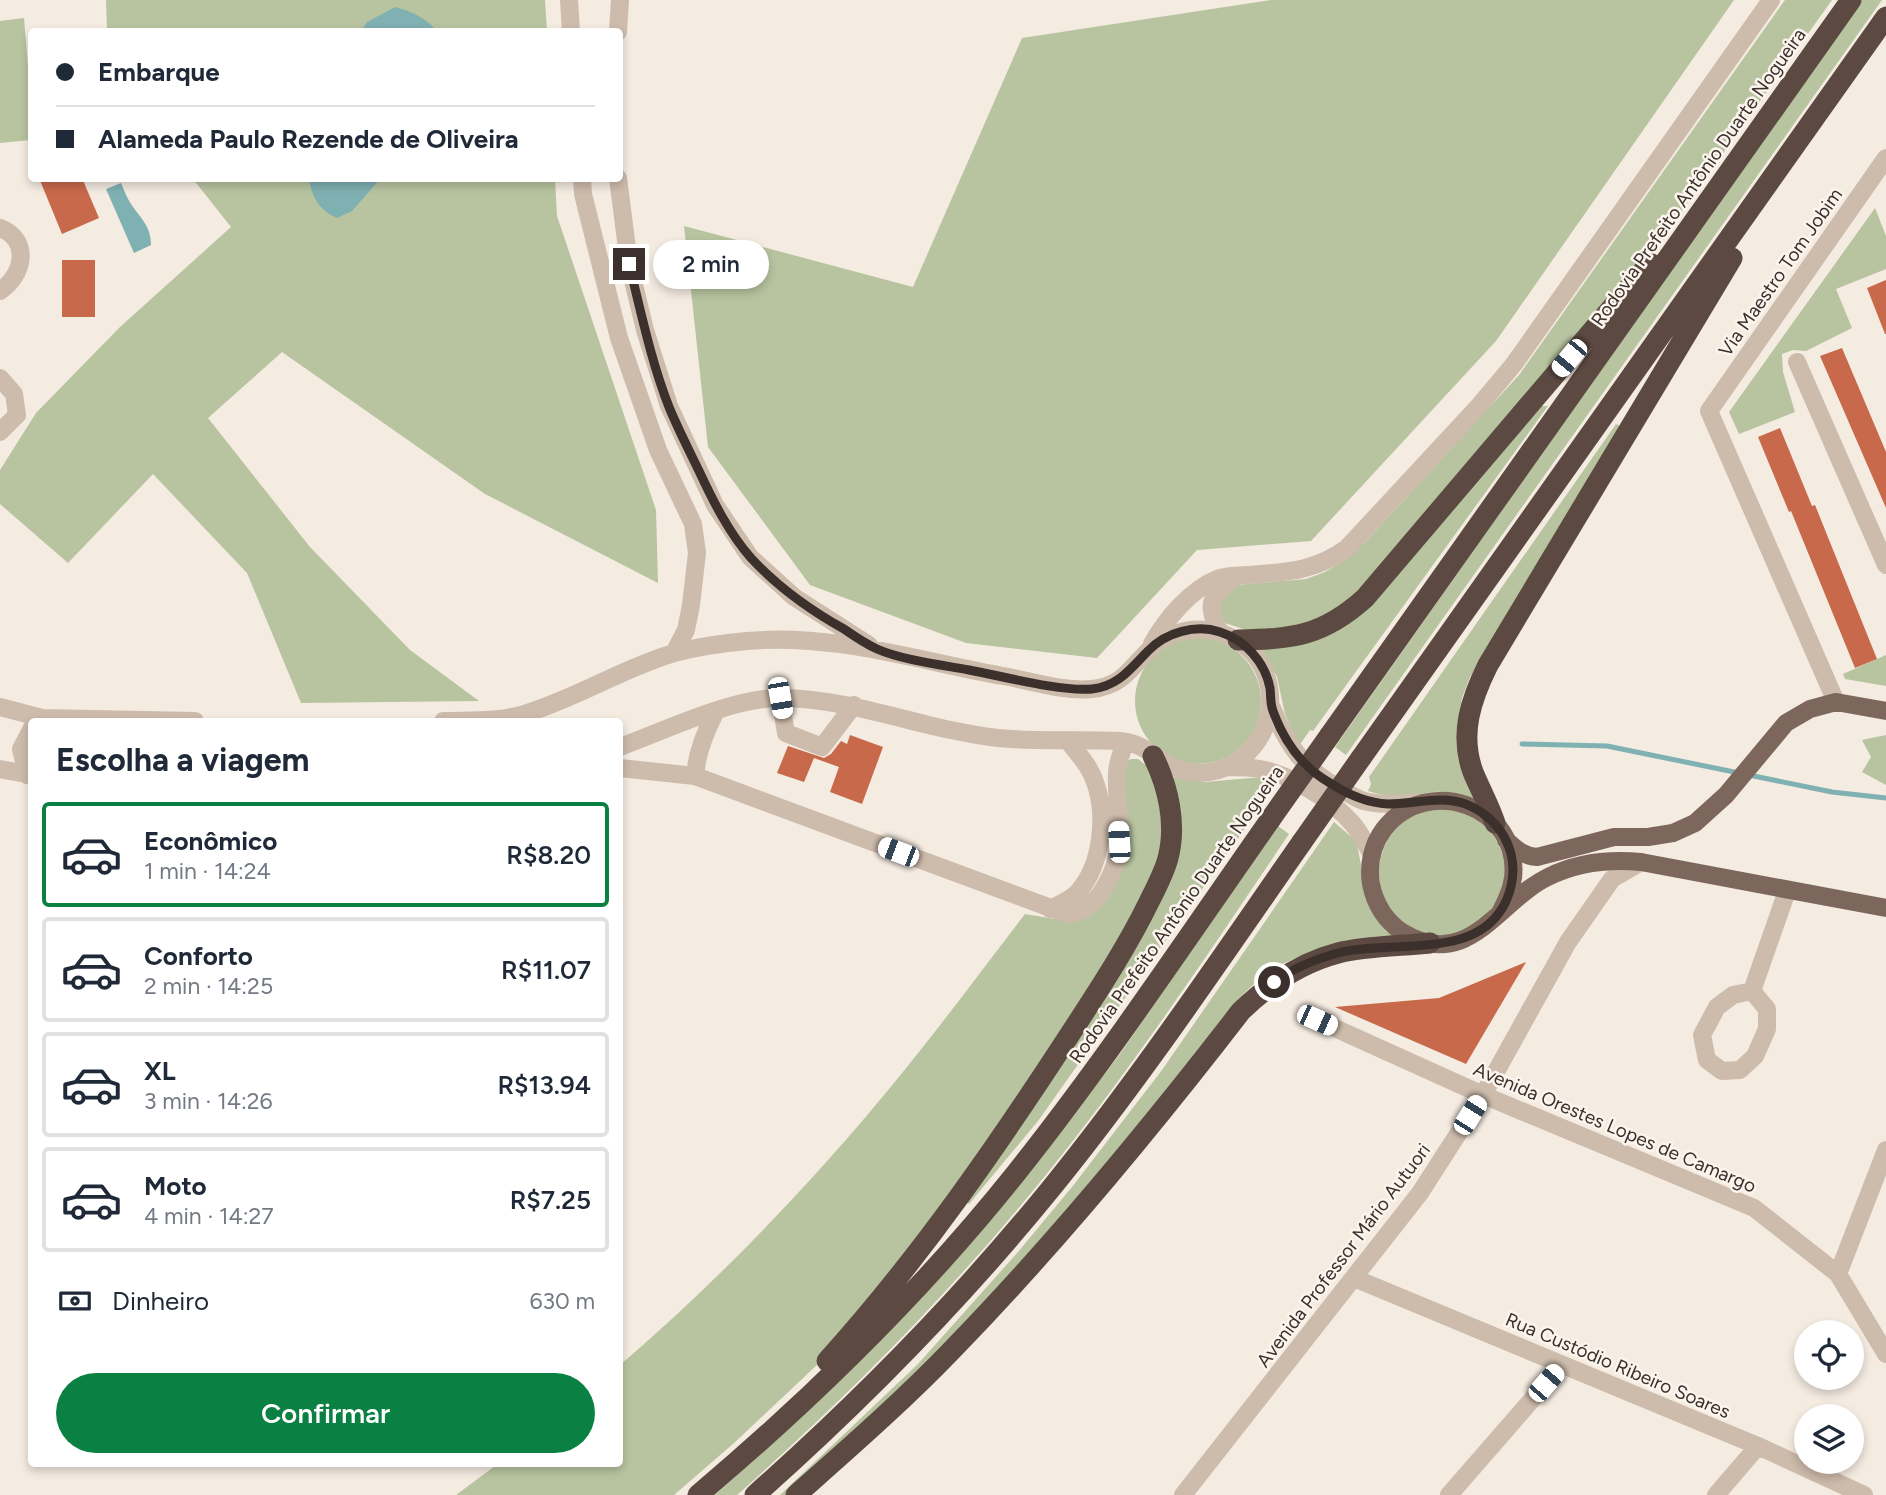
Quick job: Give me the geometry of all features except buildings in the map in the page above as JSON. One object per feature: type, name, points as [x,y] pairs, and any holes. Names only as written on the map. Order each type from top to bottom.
[{"type":"highway","name":"Rodovia Prefeito Antônio Duarte Nogueira","points":[[698,1495],[881,1326],[948,1254],[1016,1174],[1105,1055],[1851,0]]},
{"type":"highway","points":[[755,1495],[854,1403],[924,1332],[1053,1186],[1158,1047],[1886,17]]},
{"type":"highway","points":[[1229,636],[1317,631],[1335,622],[1365,598],[1658,253],[1792,84]]},
{"type":"highway","points":[[1500,831],[1468,754],[1469,711],[1475,692],[1488,665],[1822,108]]},
{"type":"highway","points":[[727,1471],[845,1341],[944,1218],[1103,985],[1139,922],[1168,859],[1171,836],[1167,793],[1163,777],[1149,753]]},
{"type":"highway","points":[[796,1495],[872,1428],[951,1352],[1059,1236],[1241,1011],[1261,991],[1286,974],[1339,952],[1430,943]]},
{"type":"main road","points":[[1886,711],[1836,702],[1810,709],[1786,723],[1726,795],[1695,823],[1673,833],[1648,837],[1614,837],[1537,858],[1528,857],[1519,852],[1480,811],[1463,803],[1443,800],[1424,802],[1406,809],[1391,821],[1379,836],[1372,855],[1370,875],[1373,894],[1382,912],[1395,927],[1411,937],[1430,943],[1450,943],[1469,938],[1486,927],[1531,887],[1560,872],[1587,863],[1616,859],[1886,908]]},
{"type":"main road","points":[[1500,831],[1512,857],[1513,877],[1509,895],[1500,913]]},
{"type":"street","points":[[569,0],[571,28]]},
{"type":"street","points":[[618,28],[620,0]]},
{"type":"street","points":[[504,718],[523,715],[674,653],[745,641],[798,639],[878,650],[942,665],[1089,689],[1120,680],[1137,666],[1161,628],[1205,585],[1219,578],[1317,566],[1347,548],[1478,407],[1514,364],[1772,0]]},
{"type":"street","name":"Via Maestro Tom Jobim","points":[[1836,702],[1709,411],[1886,158]]},
{"type":"street","points":[[582,182],[619,338],[658,450],[693,524],[697,553],[691,605],[686,630],[674,653]]},
{"type":"street","points":[[618,182],[629,264],[645,330],[669,406],[715,505],[750,557],[794,597],[878,650]]},
{"type":"street","points":[[0,228],[16,242],[21,261],[17,275],[10,285],[0,291]]},
{"type":"street","points":[[1797,362],[1886,565]]},
{"type":"street","points":[[0,379],[13,394],[17,415],[0,432]]},
{"type":"street","points":[[623,746],[716,711],[780,698],[854,705],[895,718],[997,738],[1125,741],[1169,766],[1188,772],[1208,772],[1227,767],[1244,757],[1258,742],[1267,725],[1271,706],[1270,687],[1264,668],[1252,652],[1229,636],[1210,609],[1212,598],[1235,576]]},
{"type":"street","points":[[1149,650],[1164,638],[1182,631],[1201,629],[1229,636]]},
{"type":"street","points":[[780,698],[786,733],[822,747],[854,705]]},
{"type":"street","points":[[1271,706],[1293,750],[1307,767],[1329,783],[1362,800],[1385,804],[1424,802]]},
{"type":"street","points":[[0,707],[28,719]]},
{"type":"street","points":[[695,776],[703,738],[716,711]]},
{"type":"street","points":[[28,738],[21,749],[28,772]]},
{"type":"street","points":[[1050,909],[1076,893],[1087,880],[1099,844],[1100,814],[1095,780],[1068,741]]},
{"type":"street","points":[[623,768],[695,776],[1050,909],[1077,914],[1096,900],[1107,881],[1119,842],[1116,770],[1125,741]]},
{"type":"street","points":[[1227,767],[1258,768],[1277,773],[1315,793],[1353,824],[1372,855]]},
{"type":"street","points":[[0,769],[28,775]]},
{"type":"street","name":"Avenida Professor Mário Autuori","points":[[1183,1495],[1420,1193],[1483,1095],[1568,942],[1598,897],[1612,879],[1641,862]]},
{"type":"street","points":[[1752,990],[1787,891]]},
{"type":"street","points":[[1752,990],[1767,1009],[1767,1029],[1755,1056],[1740,1070],[1722,1071],[1707,1060],[1702,1035],[1717,1007],[1733,995],[1752,990]]},
{"type":"street","name":"Avenida Orestes Lopes de Camargo","points":[[1317,1020],[1483,1095],[1754,1208],[1838,1274],[1886,1354]]},
{"type":"street","points":[[1838,1274],[1886,1150]]},
{"type":"street","name":"Rua Custódio Ribeiro Soares","points":[[1354,1278],[1758,1446],[1864,1495]]},
{"type":"street","points":[[1449,1495],[1562,1365]]},
{"type":"street","points":[[1716,1495],[1758,1446]]},
{"type":"green space","points":[[106,0],[545,0],[547,28],[107,28]]},
{"type":"green space","points":[[1271,0],[1734,0],[1496,341],[1311,541],[1197,550],[1097,658],[966,643],[810,585],[708,447],[684,226],[913,287],[1022,38]]},
{"type":"green space","points":[[1785,0],[1832,0],[1666,233],[1348,603],[1306,625],[1249,631],[1222,622],[1218,613],[1220,599],[1236,585],[1306,579],[1345,560],[1365,542],[1519,375]]},
{"type":"green space","points":[[1862,0],[1882,0],[1346,755],[1335,747]]},
{"type":"green space","points":[[24,18],[28,67],[28,140],[0,143],[0,21]]},
{"type":"green space","points":[[195,182],[555,182],[557,216],[656,510],[658,583],[485,494],[282,352],[208,418],[310,547],[410,650],[479,701],[301,703],[247,573],[153,474],[68,563],[0,504],[0,470],[36,413],[120,327],[231,227]]},
{"type":"green space","points":[[1875,208],[1886,236],[1886,269],[1836,289],[1852,328],[1806,351],[1793,350],[1782,354],[1783,372],[1795,412],[1739,434],[1729,412]]},
{"type":"green space","points":[[1540,406],[1548,406],[1313,731],[1310,730],[1299,746],[1285,714],[1277,677],[1261,649],[1316,640]]},
{"type":"green space","points":[[1616,424],[1622,427],[1470,677],[1462,698],[1458,721],[1474,798],[1445,792],[1393,796],[1368,791],[1371,784],[1369,777]]},
{"type":"green space","points":[[1198,638],[1222,643],[1242,657],[1256,677],[1261,701],[1256,725],[1242,745],[1222,759],[1198,764],[1174,759],[1154,745],[1140,725],[1135,701],[1140,677],[1154,657],[1174,643]]},
{"type":"green space","points":[[1886,655],[1886,686],[1845,679],[1843,674]]},
{"type":"green space","points":[[1886,735],[1886,785],[1862,772],[1871,757],[1862,740]]},
{"type":"green space","points":[[1138,759],[1150,768],[1160,799],[1162,844],[1145,891],[1111,952],[1032,1077],[959,1184],[819,1363],[674,1495],[456,1495],[494,1467],[623,1467],[623,1362],[728,1265],[830,1158],[911,1062],[1025,914],[1067,921],[1103,901],[1127,761]]},
{"type":"green space","points":[[1172,777],[1205,782],[1262,777],[1275,780],[1256,807],[1258,810],[1038,1121],[969,1204],[965,1201],[1157,909]]},
{"type":"green space","points":[[1442,809],[1466,814],[1486,828],[1500,848],[1505,872],[1500,896],[1486,916],[1466,930],[1442,935],[1418,930],[1398,916],[1384,896],[1379,872],[1384,848],[1398,828],[1418,814]]},
{"type":"green space","points":[[1334,822],[1355,840],[1367,898],[1385,930],[1397,938],[1301,956],[1273,969],[1252,986],[1233,1005],[1071,1214],[924,1370],[788,1495],[780,1495],[918,1364],[1072,1187],[1162,1070]]},
{"type":"green space","points":[[1278,826],[1289,834],[1135,1058],[1036,1187],[966,1269],[855,1385],[737,1495],[715,1495],[772,1444],[1071,1119],[1122,1051]]},
{"type":"water","points":[[395,7],[418,16],[434,28],[363,28],[367,22]]},
{"type":"water","points":[[310,182],[377,182],[352,211],[337,218],[325,211],[312,192]]},
{"type":"water","points":[[121,183],[151,238],[151,245],[134,253],[106,189]]},
{"type":"waterway","points":[[1522,744],[1607,746],[1832,792],[1886,798]]},
{"type":"route","points":[[629,264],[645,330],[669,406],[715,505],[750,557],[794,597],[830,621],[878,650],[942,665],[1089,689],[1104,687],[1120,680],[1164,638],[1182,631],[1201,629],[1220,632],[1238,640],[1264,668],[1270,687],[1271,706],[1281,730],[1307,767],[1329,783],[1362,800],[1385,804],[1443,800],[1463,803],[1480,811],[1495,823],[1506,839],[1512,857],[1513,877],[1509,895],[1500,913],[1486,927],[1469,938],[1450,943],[1339,952],[1286,974],[1274,982]]}]
